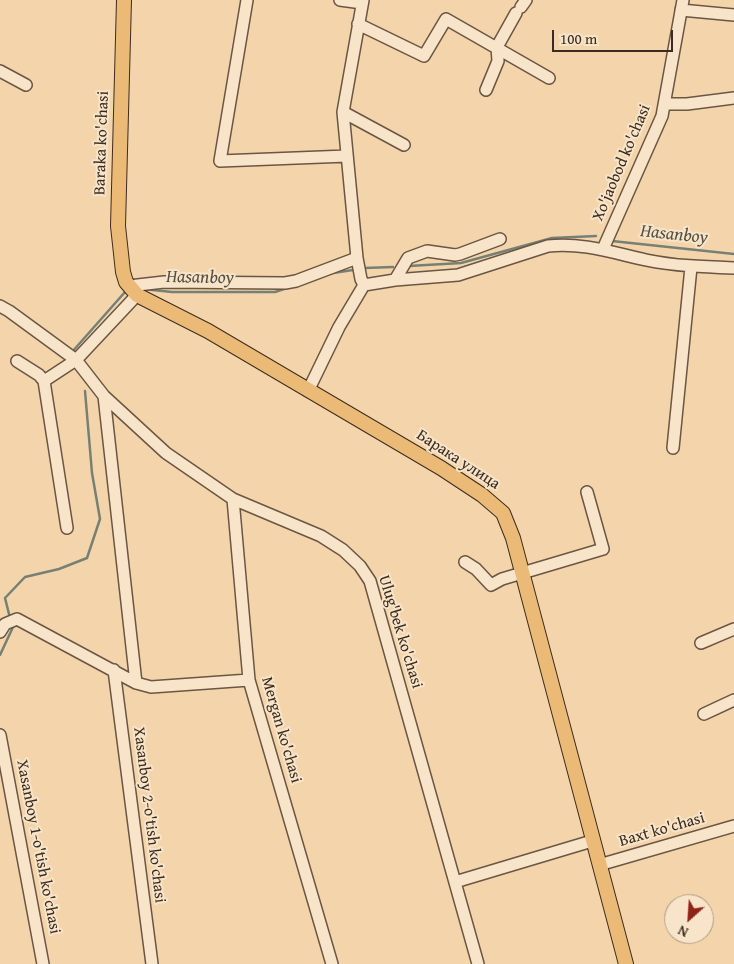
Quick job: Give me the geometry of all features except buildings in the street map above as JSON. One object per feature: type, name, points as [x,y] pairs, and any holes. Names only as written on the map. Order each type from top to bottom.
[{"type":"main road","name":"Baraka ko'chasi","points":[[124,0],[118,226],[122,272],[134,292]]},
{"type":"main road","name":"Барака улица","points":[[134,292],[208,331],[441,468],[494,503],[503,512],[509,525],[598,865]]},
{"type":"main road","points":[[598,865],[626,964]]},
{"type":"street","points":[[247,0],[220,161],[347,156]]},
{"type":"street","points":[[340,0],[363,1],[344,112],[357,258],[364,285]]},
{"type":"street","points":[[682,5],[734,15]]},
{"type":"street","name":"Xo'jaobod ko'chasi","points":[[603,249],[662,116],[682,5]]},
{"type":"street","points":[[486,90],[498,61],[497,47],[521,7]]},
{"type":"street","points":[[358,24],[424,56],[446,19],[549,78]]},
{"type":"street","points":[[0,71],[26,84]]},
{"type":"street","points":[[665,104],[687,104],[734,98]]},
{"type":"street","points":[[344,112],[404,145]]},
{"type":"street","points":[[395,280],[408,258],[427,251],[460,254],[500,239]]},
{"type":"street","points":[[364,285],[395,280],[458,275],[548,246],[557,245],[603,249],[648,260],[690,266],[734,268]]},
{"type":"street","points":[[44,381],[76,360],[134,292],[164,282],[285,283],[296,281],[357,258]]},
{"type":"street","points":[[673,448],[690,266]]},
{"type":"street","points":[[308,390],[339,327],[364,285]]},
{"type":"street","name":"Ulug'bek ko'chasi","points":[[0,306],[76,360],[104,396],[166,453],[233,499],[321,536],[343,550],[360,566],[370,581],[478,964]]},
{"type":"street","points":[[17,361],[44,381],[67,528]]},
{"type":"street","points":[[104,396],[136,683]]},
{"type":"street","points":[[465,562],[476,569],[491,585],[502,579],[603,549],[587,492]]},
{"type":"street","name":"Mergan ko'chasi","points":[[233,499],[249,680],[332,964]]},
{"type":"street","points":[[0,632],[5,624],[17,619],[136,683],[151,687],[249,680]]},
{"type":"street","points":[[701,643],[734,629]]},
{"type":"street","name":"Xasanboy 2-o'tish ko'chasi","points":[[114,670],[152,964]]},
{"type":"street","points":[[704,714],[734,700]]},
{"type":"street","name":"Xasanboy 1-o'tish ko'chasi","points":[[0,735],[43,964]]},
{"type":"street","name":"Baxt ko'chasi","points":[[598,865],[734,826]]},
{"type":"street","points":[[455,882],[592,841]]},
{"type":"waterway","name":"Hasanboy","points":[[409,266],[461,263],[552,238],[596,236]]},
{"type":"waterway","name":"Hasanboy","points":[[612,241],[734,254]]},
{"type":"waterway","name":"Hasanboy","points":[[364,268],[393,267]]},
{"type":"waterway","name":"Hasanboy","points":[[333,273],[353,270]]},
{"type":"waterway","name":"Hasanboy","points":[[143,289],[172,292],[275,292],[287,288]]},
{"type":"waterway","name":"Hasanboy","points":[[72,352],[125,292],[128,291]]},
{"type":"waterway","name":"Hasanboy","points":[[10,618],[5,598],[25,577],[59,569],[87,558],[100,519],[92,473],[85,391]]},
{"type":"waterway","name":"Hasanboy","points":[[0,655],[13,627]]}]
